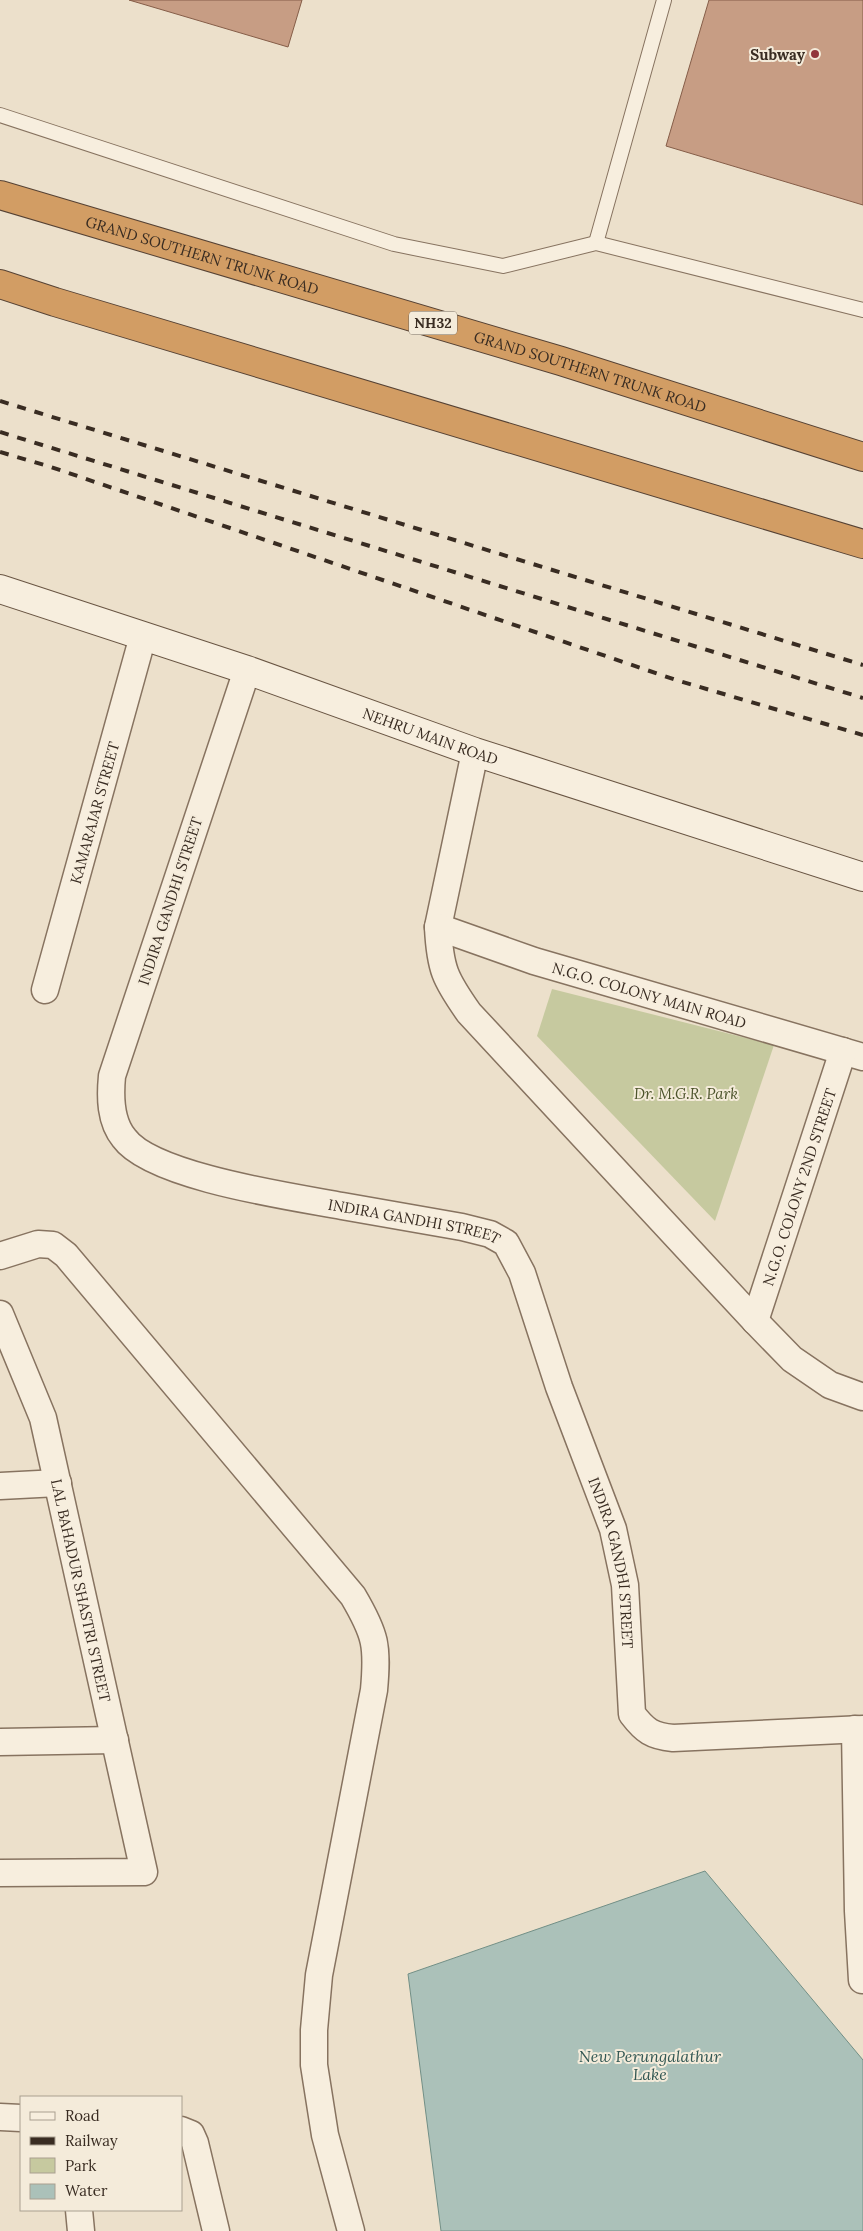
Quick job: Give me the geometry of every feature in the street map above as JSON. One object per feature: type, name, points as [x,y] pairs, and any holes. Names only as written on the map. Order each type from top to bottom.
[{"type":"highway","name":"GRAND SOUTHERN TRUNK ROAD","points":[[0,195],[561,360],[863,457]]},
{"type":"highway","points":[[0,284],[863,544]]},
{"type":"street","name":"NEHRU MAIN ROAD","points":[[0,589],[247,670],[475,752],[863,876]]},
{"type":"street","name":"KAMARAJAR STREET","points":[[45,990],[143,636]]},
{"type":"street","name":"INDIRA GANDHI STREET","points":[[247,670],[112,1076],[110,1098],[114,1118],[124,1138],[137,1151],[160,1163],[239,1188],[462,1227],[490,1234],[506,1243],[522,1273],[559,1387],[613,1529],[625,1585],[632,1714],[642,1727],[658,1737],[673,1738],[859,1729]]},
{"type":"street","points":[[475,752],[438,927],[439,957],[449,984],[469,1013],[755,1322],[792,1359],[830,1385],[863,1397]]},
{"type":"street","name":"N.G.O. COLONY MAIN ROAD","points":[[438,927],[534,961],[853,1054]]},
{"type":"street","name":"N.G.O. COLONY 2ND STREET","points":[[755,1322],[853,1054]]},
{"type":"street","points":[[0,1256],[38,1244],[53,1245],[66,1254],[353,1596],[368,1621],[375,1640],[377,1658],[374,1690],[319,1974],[314,2030],[314,2065],[325,2135],[351,2231]]},
{"type":"street","name":"LAL BAHADUR SHASTRI STREET","points":[[0,1314],[43,1418],[144,1872],[0,1873]]},
{"type":"street","points":[[0,1486],[58,1483]]},
{"type":"street","points":[[859,1729],[862,1980]]},
{"type":"street","points":[[0,1742],[114,1740]]},
{"type":"street","points":[[0,2117],[20,2118]]},
{"type":"street","points":[[182,2130],[191,2134],[196,2142],[216,2231]]},
{"type":"street","points":[[79,2211],[81,2231]]},
{"type":"lane","points":[[596,243],[664,0]]},
{"type":"lane","points":[[0,115],[394,244],[502,266],[596,243],[863,310]]},
{"type":"green space","name":"Dr. M.G.R. Park","points":[[552,989],[774,1045],[715,1221],[537,1036]]},
{"type":"water","name":"New Perungalathur Lake","points":[[705,1871],[863,2060],[863,2231],[441,2231],[408,1974]]},
{"type":"building","points":[[129,0],[302,0],[288,47]]},
{"type":"building","points":[[709,0],[863,0],[863,205],[666,146]]},
{"type":"railway","points":[[0,401],[863,665]]},
{"type":"railway","points":[[0,432],[863,698]]},
{"type":"railway","points":[[0,452],[51,467],[676,680],[863,735]]},
{"type":"place","name":"Subway","points":[[815,54]]}]
